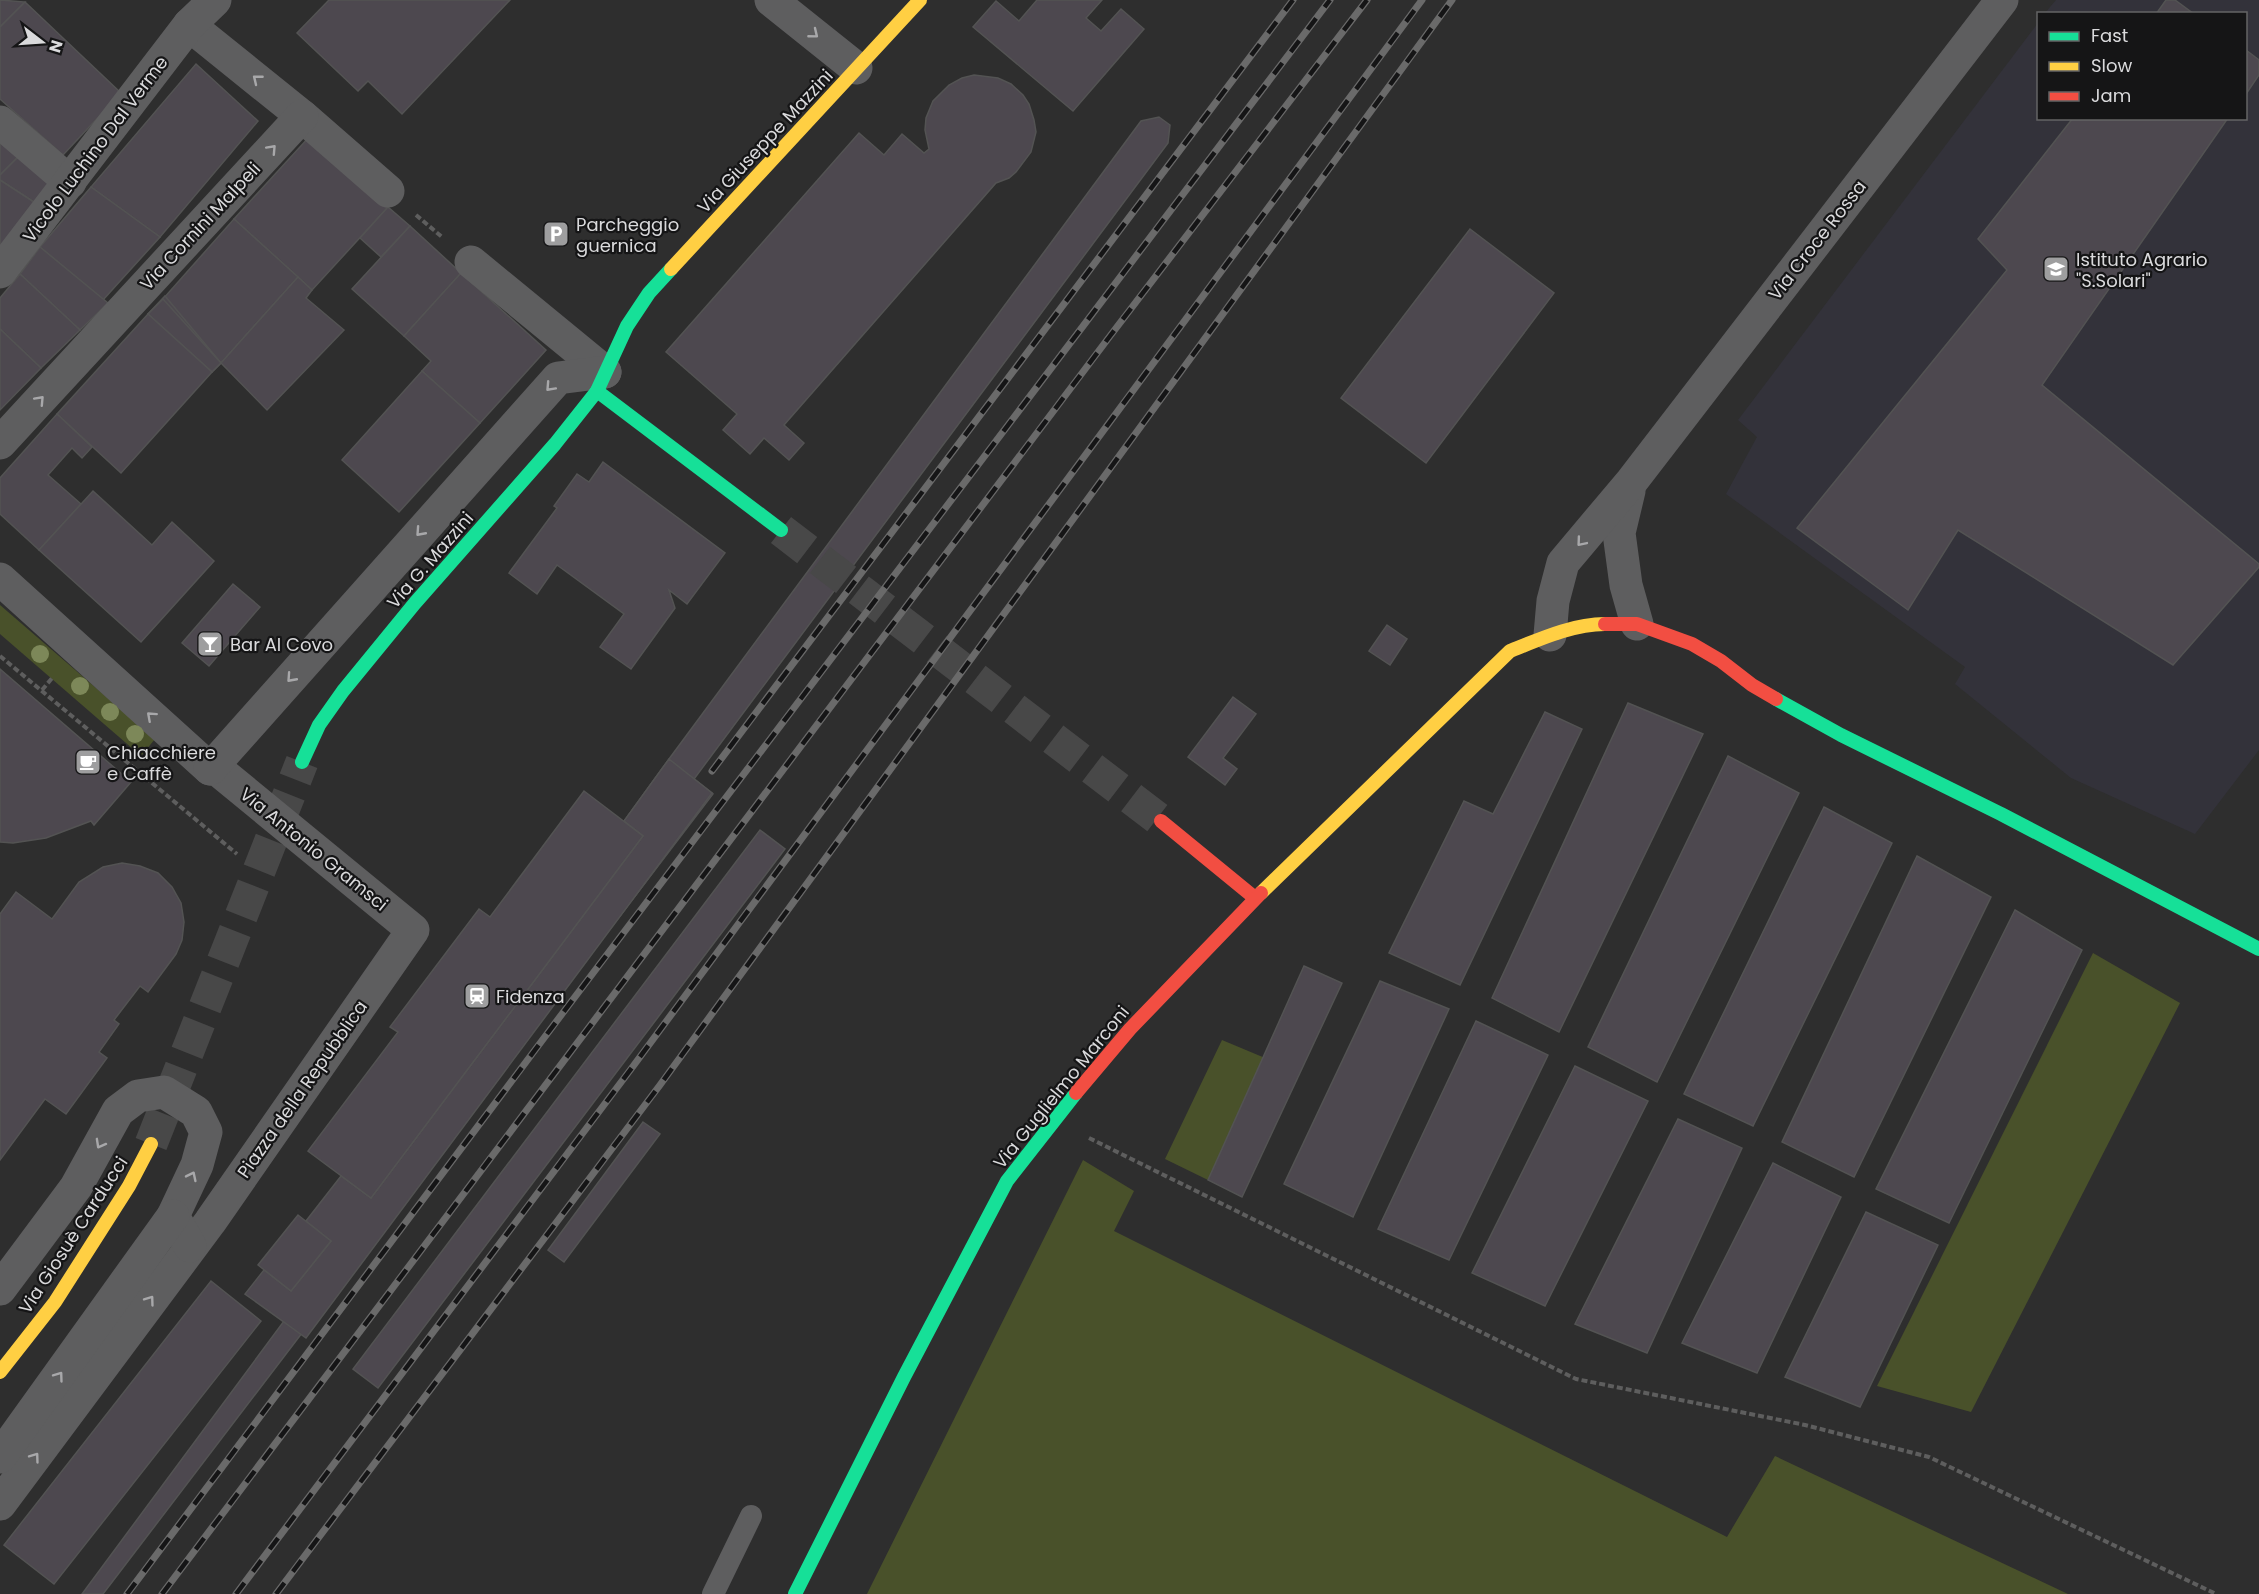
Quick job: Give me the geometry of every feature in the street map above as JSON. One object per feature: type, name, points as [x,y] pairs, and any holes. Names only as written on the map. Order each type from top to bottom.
[{"type":"street","name":"Vicolo Luchino Dal Verme","points":[[0,272],[189,25],[215,0]]},
{"type":"street","points":[[771,0],[856,68]]},
{"type":"street","name":"Via Giuseppe Mazzini","points":[[601,381],[627,326],[650,293],[920,0]]},
{"type":"street","name":"Via Croce Rossa","points":[[1550,635],[1553,601],[1563,564],[1632,481],[2002,0]]},
{"type":"street","points":[[189,25],[302,116],[388,191]]},
{"type":"street","name":"Via Cornini Malpeli","points":[[0,442],[302,116]]},
{"type":"street","points":[[0,122],[70,182]]},
{"type":"street","points":[[471,262],[601,381],[781,530]]},
{"type":"street","points":[[210,769],[558,378],[601,381]]},
{"type":"street","name":"Via G. Mazzini","points":[[302,762],[319,725],[343,691],[415,603],[555,444],[601,381]]},
{"type":"street","points":[[1632,481],[1618,533],[1626,585],[1637,624]]},
{"type":"street","name":"Via Antonio Gramsci","points":[[0,579],[210,769],[218,770],[413,930]]},
{"type":"street","name":"Via Guglielmo Marconi","points":[[795,1594],[904,1377],[1007,1182],[1053,1120],[1130,1029],[1255,898],[1510,651],[1550,635],[1598,624],[1637,624],[1692,644],[1721,661],[1752,685],[1840,735],[2001,814],[2259,949]]},
{"type":"street","points":[[1161,821],[1255,898]]},
{"type":"street","name":"Piazza della Repubblica","points":[[0,1504],[200,1234],[413,930]]},
{"type":"street","points":[[0,1289],[76,1187],[118,1111],[138,1096],[164,1092],[196,1112],[206,1132],[197,1165],[173,1216],[0,1457]]},
{"type":"street","name":"Via Giosuè Carducci","points":[[0,1372],[55,1302],[129,1186],[151,1144]]},
{"type":"street","points":[[173,1216],[200,1234]]},
{"type":"lane","points":[[713,1594],[751,1516]]},
{"type":"path","points":[[388,191],[471,262]]},
{"type":"path","points":[[0,656],[237,854]]},
{"type":"path","points":[[1053,1120],[1576,1378],[1805,1425],[1929,1457],[2216,1594]]},
{"type":"shaded area","name":"Istituto Agrario \"S.Solari\"","points":[[2056,0],[2259,0],[2259,750],[2195,834],[2071,778],[1955,684],[1965,667],[1726,494],[1757,437],[1738,420],[2037,24],[2037,120],[2247,120],[2247,12],[2046,12]]},
{"type":"green space","points":[[0,605],[155,739],[141,756],[0,634]]},
{"type":"green space","points":[[2093,953],[2180,1003],[1971,1412],[1877,1386]]},
{"type":"green space","points":[[1222,1040],[1265,1058],[1208,1180],[1165,1159]]},
{"type":"green space","points":[[1083,1160],[1134,1191],[1114,1231],[1727,1537],[1775,1456],[2068,1594],[867,1594]]},
{"type":"building","points":[[0,0],[25,2],[0,27]]},
{"type":"building","points":[[329,0],[510,0],[402,114],[368,81],[358,91],[297,33]]},
{"type":"building","points":[[1037,0],[1102,0],[1086,18],[1101,31],[1121,9],[1144,29],[1073,111],[973,27],[996,1],[1019,21]]},
{"type":"building","points":[[2166,0],[2175,0],[2191,12],[2157,12]]},
{"type":"building","points":[[25,2],[121,93],[63,155],[0,99],[0,27]]},
{"type":"building","points":[[2247,51],[2259,60],[2259,75],[2247,93]]},
{"type":"building","points":[[196,64],[258,121],[160,237],[91,187]]},
{"type":"building","points":[[974,75],[998,78],[1011,84],[1023,95],[1029,104],[1036,132],[1031,152],[1016,172],[1009,178],[996,183],[784,425],[804,443],[789,460],[764,438],[750,454],[723,430],[737,414],[666,352],[859,133],[884,155],[902,134],[924,153],[929,149],[925,130],[926,118],[933,101],[949,85]]},
{"type":"building","points":[[1159,117],[1170,125],[1168,143],[694,779],[713,794],[103,1594],[82,1594],[643,836],[624,821],[669,759],[1141,121]]},
{"type":"building","points":[[2071,120],[2227,120],[2042,385],[2259,564],[2259,567],[2173,665],[1958,530],[1908,610],[1797,528],[2007,270],[1978,239]]},
{"type":"building","points":[[310,136],[388,207],[312,290],[234,219]]},
{"type":"building","points":[[0,140],[20,155],[0,175]]},
{"type":"building","points":[[20,155],[56,184],[40,206],[0,180],[0,175]]},
{"type":"building","points":[[0,180],[40,206],[0,258]]},
{"type":"building","points":[[91,187],[160,237],[103,300],[40,247]]},
{"type":"building","points":[[388,207],[410,226],[381,257],[360,238]]},
{"type":"building","points":[[234,219],[298,277],[221,363],[163,299]]},
{"type":"building","points":[[410,226],[461,273],[404,336],[352,289]]},
{"type":"building","points":[[1470,229],[1554,293],[1426,463],[1341,398]]},
{"type":"building","points":[[40,247],[108,303],[80,330],[20,274]]},
{"type":"building","points":[[461,273],[546,350],[480,423],[422,371],[431,361],[404,336]]},
{"type":"building","points":[[20,274],[80,330],[41,368],[0,329],[0,298]]},
{"type":"building","points":[[298,277],[312,290],[306,298],[344,330],[267,410],[221,363]]},
{"type":"building","points":[[165,296],[221,363],[212,372],[148,314]]},
{"type":"building","points":[[163,299],[221,363],[212,372],[148,314]]},
{"type":"building","points":[[148,314],[212,372],[121,473],[57,414]]},
{"type":"building","points":[[0,329],[41,368],[0,410]]},
{"type":"building","points":[[422,371],[480,423],[399,512],[342,460]]},
{"type":"building","points":[[57,414],[92,447],[82,458],[72,448],[48,475],[81,504],[39,550],[0,514],[0,478]]},
{"type":"building","points":[[603,462],[725,553],[687,604],[669,590],[675,608],[631,669],[600,647],[624,614],[557,565],[537,594],[509,573],[557,508],[554,506],[577,474],[589,482]]},
{"type":"building","points":[[93,491],[152,545],[172,522],[214,561],[141,642],[39,550]]},
{"type":"building","points":[[233,584],[260,607],[209,666],[182,643]]},
{"type":"building","points":[[1387,625],[1407,639],[1390,665],[1369,651]]},
{"type":"building","points":[[0,669],[131,782],[94,825],[91,821],[46,838],[13,843],[0,842]]},
{"type":"building","points":[[1233,697],[1256,714],[1223,758],[1237,769],[1225,785],[1188,757]]},
{"type":"building","points":[[1628,703],[1703,734],[1559,1032],[1492,998]]},
{"type":"building","points":[[1545,712],[1582,729],[1460,985],[1389,953],[1464,801],[1493,814]]},
{"type":"building","points":[[1728,756],[1799,793],[1657,1082],[1588,1047]]},
{"type":"building","points":[[669,759],[712,793],[306,1338],[245,1294],[264,1270],[291,1291],[331,1241],[306,1221],[341,1176],[371,1198],[643,836],[624,821]]},
{"type":"building","points":[[584,791],[643,836],[371,1198],[308,1151],[398,1032],[390,1027],[479,909],[490,917]]},
{"type":"building","points":[[1824,807],[1892,843],[1753,1126],[1684,1094]]},
{"type":"building","points":[[760,830],[785,849],[378,1388],[353,1369]]},
{"type":"building","points":[[1917,856],[1991,897],[1854,1177],[1782,1142]]},
{"type":"building","points":[[122,863],[140,866],[158,873],[172,887],[181,903],[184,922],[182,940],[176,954],[148,992],[140,986],[114,1020],[119,1024],[99,1052],[107,1058],[66,1114],[45,1099],[0,1160],[0,914],[16,892],[52,919],[79,882],[103,867]]},
{"type":"building","points":[[2015,910],[2082,950],[1949,1223],[1876,1189]]},
{"type":"building","points":[[1304,966],[1342,983],[1242,1197],[1208,1180]]},
{"type":"building","points":[[1380,981],[1449,1009],[1353,1217],[1284,1184]]},
{"type":"building","points":[[1476,1021],[1548,1055],[1449,1260],[1378,1229]]},
{"type":"building","points":[[1575,1066],[1648,1101],[1545,1306],[1472,1273]]},
{"type":"building","points":[[1678,1119],[1742,1148],[1647,1353],[1575,1324]]},
{"type":"building","points":[[643,1122],[660,1134],[564,1262],[548,1250]]},
{"type":"building","points":[[1773,1163],[1841,1197],[1757,1373],[1682,1343]]},
{"type":"building","points":[[1866,1212],[1938,1245],[1860,1407],[1785,1377]]},
{"type":"building","points":[[298,1215],[331,1241],[291,1291],[258,1265]]},
{"type":"building","points":[[211,1281],[261,1321],[54,1584],[4,1545]]},
{"type":"tunnel","points":[[781,530],[1161,821]]},
{"type":"tunnel","points":[[151,1144],[302,762]]},
{"type":"railway","points":[[712,771],[1293,0]]},
{"type":"railway","points":[[127,1594],[562,1014],[1330,0]]},
{"type":"railway","points":[[162,1594],[1110,336],[1367,0]]},
{"type":"railway","points":[[236,1594],[634,1065],[1422,0]]},
{"type":"railway","points":[[276,1594],[660,1085],[1452,0]]},
{"type":"traffic: fast","points":[[302,762],[319,725],[343,691],[415,603],[555,444],[597,391],[627,326],[649,293],[671,269]]},
{"type":"traffic: fast","points":[[597,391],[781,530]]},
{"type":"traffic: fast","points":[[1776,699],[1841,735],[2001,814],[2259,949]]},
{"type":"traffic: fast","points":[[795,1594],[904,1377],[1007,1181],[1076,1093]]},
{"type":"traffic: slow","points":[[671,269],[920,0]]},
{"type":"traffic: slow","points":[[1261,893],[1510,651],[1569,629],[1605,624]]},
{"type":"traffic: slow","points":[[0,1372],[55,1302],[129,1186],[151,1144]]},
{"type":"traffic: jam","points":[[1605,624],[1637,624],[1692,644],[1776,699]]},
{"type":"traffic: jam","points":[[1161,821],[1255,898]]},
{"type":"traffic: jam","points":[[1076,1093],[1130,1029],[1261,893]]},
{"type":"place","name":"Parcheggio guernica","points":[[556,234]]},
{"type":"place","name":"Istituto Agrario \"S.Solari\"","points":[[2056,269]]},
{"type":"place","name":"Bar Al Covo","points":[[210,644]]},
{"type":"place","name":"Chiacchiere e Caffè","points":[[88,762]]},
{"type":"place","name":"Fidenza","points":[[477,996]]}]
